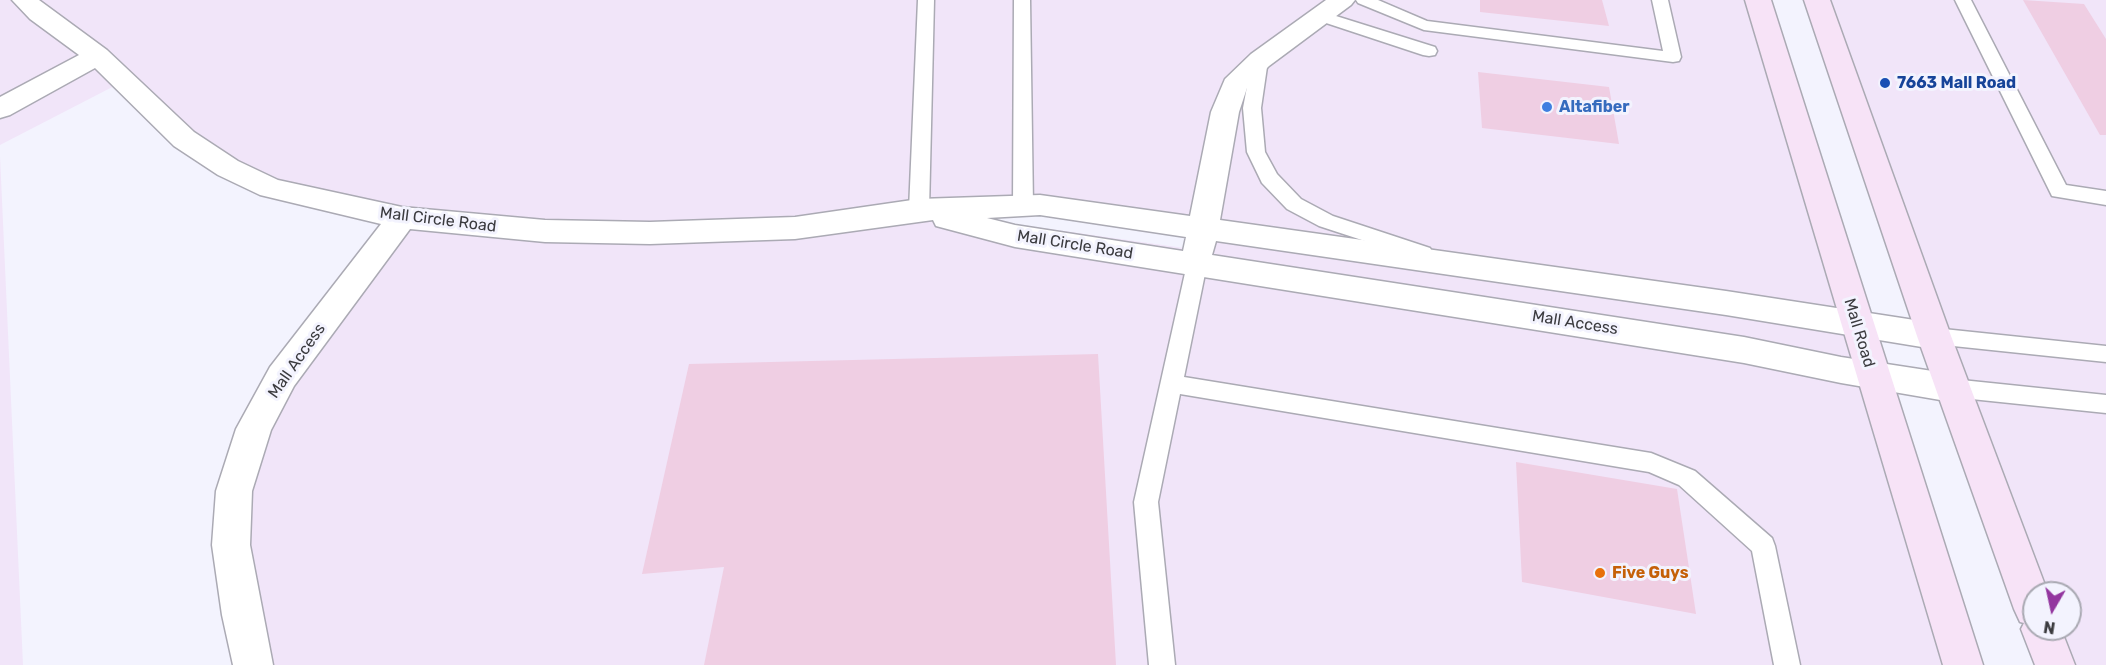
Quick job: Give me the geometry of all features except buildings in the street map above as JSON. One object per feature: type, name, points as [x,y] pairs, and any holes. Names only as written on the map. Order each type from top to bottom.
[{"type":"main road","name":"Mall Road","points":[[1758,0],[1963,665]]},
{"type":"main road","points":[[1817,0],[1952,388],[2024,581]]},
{"type":"main road","points":[[2046,641],[2055,665]]},
{"type":"street","name":"Mall Circle Road","points":[[25,0],[39,14],[98,56],[184,139],[228,168],[270,188],[402,218],[545,231],[663,233],[795,228],[919,210],[1040,206],[1203,228]]},
{"type":"street","points":[[1197,264],[1225,112],[1235,85],[1260,60],[1342,0]]},
{"type":"street","points":[[0,109],[98,56]]},
{"type":"street","name":"Mall Circle Road","points":[[919,210],[1015,236],[1197,264]]},
{"type":"street","name":"Mall Access","points":[[253,665],[242,615],[231,545],[234,491],[254,429],[282,377],[402,218]]},
{"type":"street","points":[[1203,228],[1934,336]]},
{"type":"street","name":"Mall Access","points":[[1197,264],[1744,350],[1952,388]]},
{"type":"lane","points":[[919,210],[926,0]]},
{"type":"lane","points":[[1022,0],[1023,206]]},
{"type":"lane","points":[[1364,0],[1424,26],[1673,57],[1660,0]]},
{"type":"lane","points":[[1963,0],[2059,191],[2106,198]]},
{"type":"lane","points":[[1320,16],[1429,51]]},
{"type":"lane","points":[[1260,60],[1252,108],[1256,152],[1269,178],[1294,204],[1326,221],[1467,266]]},
{"type":"lane","points":[[1162,665],[1146,502],[1197,264]]},
{"type":"lane","points":[[1934,336],[2106,354]]},
{"type":"lane","points":[[1171,384],[1652,463],[1687,478],[1763,546],[1787,665]]},
{"type":"lane","points":[[1952,388],[2106,404]]},
{"type":"shaded area","points":[[0,0],[1758,0],[1963,665],[253,665],[242,615],[254,429],[402,218],[270,188],[124,81],[0,145]],"holes":[[[1040,205],[1203,229],[1198,250],[923,211]]]},
{"type":"shaded area","points":[[1817,0],[2106,0],[2106,665],[2055,665],[2046,641],[2082,641],[2082,581],[2030,581]]},
{"type":"shaded area","points":[[0,156],[23,665],[0,665]]},
{"type":"place","name":"7663 Mall Road","points":[[1885,83]]},
{"type":"place","name":"Altafiber","points":[[1547,107]]},
{"type":"place","name":"Five Guys","points":[[1600,573]]}]
